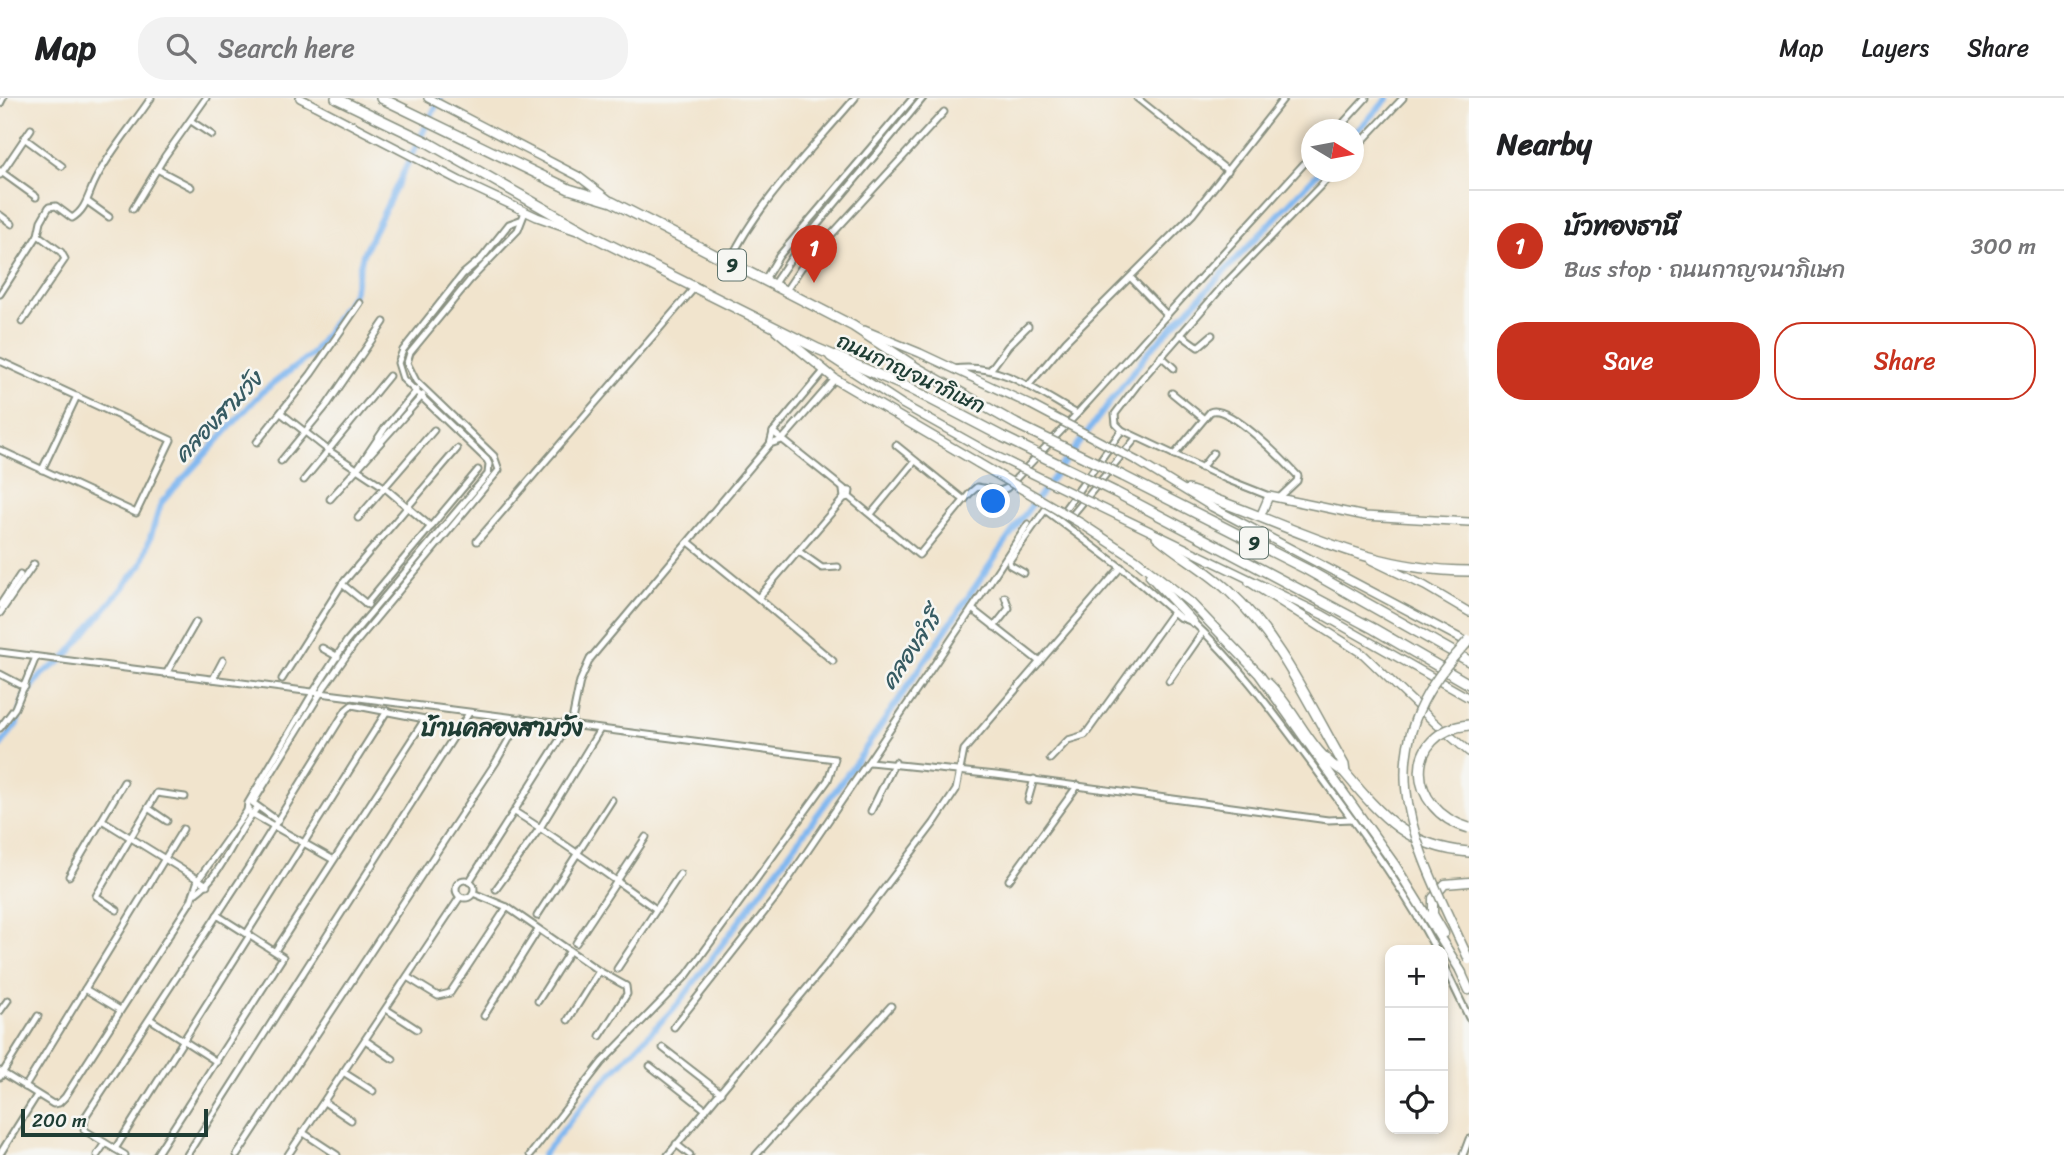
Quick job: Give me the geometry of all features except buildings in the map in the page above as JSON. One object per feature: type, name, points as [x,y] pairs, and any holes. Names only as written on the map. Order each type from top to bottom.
[{"type":"highway","name":"ถนนกาญจนาภิเษก","points":[[336,98],[427,142],[594,237],[818,349],[909,388],[1115,492],[1374,629],[1469,684]]},
{"type":"highway","name":"ถนนกาญจนาภิเษก","points":[[381,98],[569,189],[612,202],[853,326],[917,368],[1016,424],[1123,476],[1384,611],[1469,661]]},
{"type":"highway","points":[[1188,490],[1371,560],[1423,569],[1469,571]]},
{"type":"highway","points":[[1157,536],[1214,577],[1249,611],[1297,681],[1344,765],[1345,773],[1377,811],[1411,837],[1428,845],[1469,852]]},
{"type":"highway","points":[[1469,725],[1446,731],[1435,739],[1427,749],[1420,772],[1423,793],[1429,804],[1448,820],[1469,828]]},
{"type":"main road","points":[[300,98],[526,212],[594,237]]},
{"type":"main road","points":[[428,98],[578,176],[612,202]]},
{"type":"main road","points":[[853,326],[920,353],[951,370],[1031,405],[1137,461],[1212,507],[1390,599],[1467,644],[1438,675],[1422,703],[1407,748],[1405,782],[1413,834],[1469,960]]},
{"type":"main road","points":[[773,327],[835,379],[1082,524],[1135,559],[1191,603],[1284,700],[1308,736],[1337,769],[1345,773]]},
{"type":"main road","points":[[818,349],[902,404],[988,452],[1241,575],[1368,640],[1469,698]]},
{"type":"main road","points":[[1260,517],[1269,496],[1365,516],[1469,522]]},
{"type":"main road","points":[[1135,559],[1194,622]]},
{"type":"main road","points":[[1371,560],[1469,612]]},
{"type":"main road","points":[[1241,575],[1363,654],[1441,730],[1469,752]]},
{"type":"main road","points":[[1259,674],[1395,865],[1462,973]]},
{"type":"main road","points":[[1469,882],[1445,884],[1438,890],[1432,903],[1433,914],[1469,990]]},
{"type":"street","points":[[0,104],[3,98]]},
{"type":"street","points":[[0,294],[38,235],[41,221],[50,206],[56,205],[73,218],[88,202],[96,178],[151,98]]},
{"type":"street","points":[[133,209],[206,98]]},
{"type":"street","points":[[729,264],[736,248],[772,199],[855,98]]},
{"type":"street","points":[[768,283],[778,257],[913,98]]},
{"type":"street","points":[[768,283],[923,98]]},
{"type":"street","points":[[1137,98],[1227,171]]},
{"type":"street","points":[[1028,386],[1066,341],[1194,214],[1284,98]]},
{"type":"street","points":[[1346,119],[1366,98]]},
{"type":"street","points":[[1364,139],[1403,98]]},
{"type":"street","points":[[785,292],[802,268],[944,112]]},
{"type":"street","points":[[191,121],[212,135]]},
{"type":"street","points":[[31,129],[1,173],[36,197]]},
{"type":"street","points":[[24,138],[62,166]]},
{"type":"street","points":[[773,432],[844,489],[841,494],[871,514],[919,555],[977,487],[1000,491],[1007,488],[1301,167]]},
{"type":"street","points":[[157,169],[191,187]]},
{"type":"street","points":[[1269,496],[1136,438],[1122,430],[1114,419],[1117,408],[1180,334],[1324,182]]},
{"type":"street","points":[[88,202],[109,217]]},
{"type":"street","points":[[38,1016],[1,1074],[53,1104],[59,1104],[196,892],[198,880],[255,806],[321,691],[379,614],[494,479],[499,470],[498,462],[411,375],[408,358],[463,288],[518,230],[520,220],[526,212]]},
{"type":"street","points":[[0,215],[12,224]]},
{"type":"street","points":[[249,813],[248,803],[336,656],[372,609],[488,474],[489,464],[403,380],[398,357],[456,283],[509,224],[520,220]]},
{"type":"street","points":[[22,322],[65,259],[61,252],[38,235]]},
{"type":"street","points":[[497,240],[504,245]]},
{"type":"street","points":[[1131,278],[1167,315]]},
{"type":"street","points":[[456,283],[463,288]]},
{"type":"street","points":[[477,541],[696,286]]},
{"type":"street","points":[[257,442],[360,303]]},
{"type":"street","points":[[281,461],[327,405],[384,322]]},
{"type":"street","points":[[991,369],[1008,346],[1028,326]]},
{"type":"street","points":[[1180,334],[1198,347],[1212,335]]},
{"type":"street","points":[[1161,356],[1174,368]]},
{"type":"street","points":[[0,361],[171,440],[139,511],[133,513],[0,450]]},
{"type":"street","points":[[951,370],[973,366],[991,369],[1079,412]]},
{"type":"street","points":[[469,882],[568,725],[580,681],[590,659],[690,543],[770,444],[773,432],[824,371]]},
{"type":"street","points":[[304,480],[388,376]]},
{"type":"street","points":[[770,444],[782,440],[835,379]]},
{"type":"street","points":[[330,499],[421,386]]},
{"type":"street","points":[[359,466],[366,463],[427,391]]},
{"type":"street","points":[[1172,393],[1204,419]]},
{"type":"street","points":[[42,470],[77,396]]},
{"type":"street","points":[[794,407],[805,414]]},
{"type":"street","points":[[1174,455],[1214,410],[1231,417],[1296,474],[1297,481],[1279,498]]},
{"type":"street","points":[[281,413],[328,450],[359,466],[431,527]]},
{"type":"street","points":[[358,518],[434,430]]},
{"type":"street","points":[[1058,519],[1122,430]]},
{"type":"street","points":[[1065,524],[1136,438]]},
{"type":"street","points":[[896,445],[964,500]]},
{"type":"street","points":[[282,679],[342,584],[457,449]]},
{"type":"street","points":[[1201,468],[1213,453]]},
{"type":"street","points":[[871,514],[915,461]]},
{"type":"street","points":[[366,604],[478,470]]},
{"type":"street","points":[[758,598],[846,498]]},
{"type":"street","points":[[1024,573],[1010,565],[1011,558],[1043,510],[1121,567],[1173,612],[1194,622],[1260,696],[1352,818],[1398,886],[1433,945]]},
{"type":"street","points":[[674,1027],[777,896],[870,762],[1028,524]]},
{"type":"street","points":[[439,531],[444,537]]},
{"type":"street","points":[[690,543],[833,661]]},
{"type":"street","points":[[798,551],[818,567],[838,566]]},
{"type":"street","points":[[0,613],[34,564]]},
{"type":"street","points":[[668,1155],[866,914],[933,823],[958,784],[964,750],[1121,567]]},
{"type":"street","points":[[0,605],[20,575]]},
{"type":"street","points":[[342,584],[379,614]]},
{"type":"street","points":[[994,627],[1009,608],[1005,597]]},
{"type":"street","points":[[972,609],[1040,662]]},
{"type":"street","points":[[1050,759],[1068,740],[1085,735],[1173,612]]},
{"type":"street","points":[[166,674],[195,622]]},
{"type":"street","points":[[1169,681],[1203,632]]},
{"type":"street","points":[[322,648],[343,660]]},
{"type":"street","points":[[0,652],[321,691],[599,731],[835,759],[828,780],[687,975],[602,1062],[530,1155]]},
{"type":"street","points":[[0,728],[24,687],[36,657]]},
{"type":"street","points":[[213,679],[223,660]]},
{"type":"street","points":[[0,674],[24,687]]},
{"type":"street","points":[[124,1155],[84,1130],[85,1117],[350,706],[425,719],[275,951]]},
{"type":"street","points":[[115,1149],[387,711]]},
{"type":"street","points":[[0,713],[8,717]]},
{"type":"street","points":[[187,1155],[469,713]]},
{"type":"street","points":[[237,1155],[496,762],[521,718]]},
{"type":"street","points":[[496,889],[540,828],[599,731]]},
{"type":"street","points":[[870,762],[895,762],[1033,784],[1078,785],[1328,820],[1352,818]]},
{"type":"street","points":[[871,811],[895,762]]},
{"type":"street","points":[[69,876],[124,782]]},
{"type":"street","points":[[1028,800],[1033,784]]},
{"type":"street","points":[[1009,880],[1078,785]]},
{"type":"street","points":[[117,910],[96,896],[130,837],[157,793],[185,797]]},
{"type":"street","points":[[537,916],[612,800]]},
{"type":"street","points":[[255,806],[277,820],[282,828]]},
{"type":"street","points":[[148,808],[167,821]]},
{"type":"street","points":[[515,812],[656,909]]},
{"type":"street","points":[[249,813],[274,827],[282,828],[332,859]]},
{"type":"street","points":[[102,820],[207,885]]},
{"type":"street","points":[[25,1087],[183,829]]},
{"type":"street","points":[[196,892],[207,885],[237,829]]},
{"type":"street","points":[[576,943],[646,837]]},
{"type":"street","points":[[617,969],[680,874]]},
{"type":"street","points":[[460,897],[456,887],[462,881],[469,882]]},
{"type":"street","points":[[469,882],[473,893],[507,907],[628,990],[600,1036]]},
{"type":"street","points":[[460,897],[467,898],[473,893]]},
{"type":"street","points":[[288,1155],[460,897]]},
{"type":"street","points":[[407,977],[438,996],[450,993],[507,907]]},
{"type":"street","points":[[156,1155],[282,961],[281,955],[217,915]]},
{"type":"street","points":[[484,1016],[538,930]]},
{"type":"street","points":[[538,1001],[569,951]]},
{"type":"street","points":[[568,1020],[599,971]]},
{"type":"street","points":[[1448,974],[1469,1018]]},
{"type":"street","points":[[85,989],[120,1010]]},
{"type":"street","points":[[0,1011],[8,1000]]},
{"type":"street","points":[[756,1155],[891,1006]]},
{"type":"street","points":[[386,1009],[416,1029]]},
{"type":"street","points":[[150,1020],[217,1062]]},
{"type":"street","points":[[365,1040],[393,1059]]},
{"type":"street","points":[[663,1048],[721,1093]]},
{"type":"street","points":[[650,1066],[706,1110]]},
{"type":"street","points":[[343,1072],[373,1091]]},
{"type":"street","points":[[0,1154],[37,1095]]},
{"type":"street","points":[[324,1102],[351,1120]]},
{"type":"street","points":[[302,1132],[337,1155]]},
{"type":"street","points":[[1463,1155],[1469,1139]]},
{"type":"street","points":[[97,1155],[105,1143]]},
{"type":"street","points":[[676,1144],[690,1155]]},
{"type":"waterway","name":"คลองสามวัง","points":[[0,746],[17,724],[25,697],[42,674],[64,659],[142,564],[161,503],[262,392],[312,354],[353,294],[363,254],[440,98]]},
{"type":"waterway","name":"คลองลำรี","points":[[1364,123],[1388,98]]},
{"type":"waterway","name":"คลองลำรี","points":[[543,1155],[591,1095],[679,1003],[859,758],[1019,522],[1149,351],[1310,182]]},
{"type":"place","name":"บัวทองธานี","points":[[814,283]]},
{"type":"district","name":"บ้านคลองสามวัง","points":[[502,728]]}]
